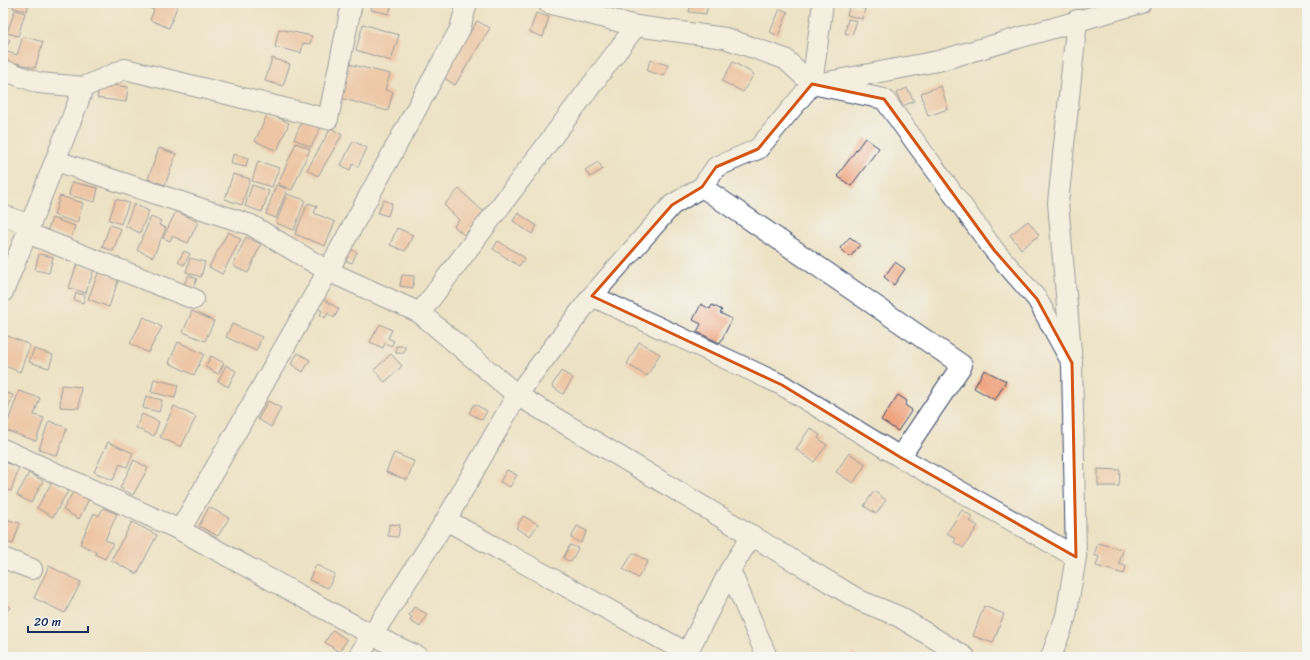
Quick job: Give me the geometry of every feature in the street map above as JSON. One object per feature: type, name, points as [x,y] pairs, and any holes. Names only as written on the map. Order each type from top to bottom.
[{"type":"street","points":[[3,70],[39,83],[84,87],[125,69],[328,119],[352,3]]},
{"type":"street","points":[[180,530],[328,271],[460,29],[466,3]]},
{"type":"street","points":[[548,3],[636,26],[725,38],[785,59],[812,84],[884,99],[994,250],[1037,299],[1072,364]]},
{"type":"street","points":[[358,657],[446,520],[517,395],[592,296],[672,205],[702,187],[716,167],[758,149],[812,84],[823,3]]},
{"type":"street","points":[[812,84],[938,61],[1077,20],[1141,3]]},
{"type":"street","points":[[1051,657],[1066,616],[1076,557],[1072,364],[1058,203],[1077,20]]},
{"type":"street","points":[[420,313],[636,26]]},
{"type":"street","points":[[3,292],[84,87]]},
{"type":"street","points":[[56,161],[251,225],[328,271],[420,313],[517,395],[861,601],[898,616],[965,657]]},
{"type":"street","points":[[702,187],[962,365],[900,457]]},
{"type":"street","points":[[3,215],[28,229],[194,299]]},
{"type":"street","points":[[592,296],[782,385],[900,457],[1076,557]]},
{"type":"street","points":[[3,449],[180,530],[372,635],[419,657]]},
{"type":"street","points":[[446,520],[687,653],[730,570],[752,535]]},
{"type":"street","points":[[3,558],[32,569]]},
{"type":"street","points":[[730,570],[767,657]]},
{"type":"highlighted area","points":[[812,84],[884,99],[994,250],[1037,299],[1072,363],[1076,557],[900,457],[782,385],[592,296],[672,205],[702,187],[716,167],[758,149]]},
{"type":"building","points":[[3,3],[12,3],[10,7],[3,5]]},
{"type":"building","points":[[14,3],[29,3],[27,11],[13,8]]},
{"type":"building","points":[[146,3],[178,4],[169,28],[150,20],[154,10],[145,6]]},
{"type":"building","points":[[373,3],[392,3],[389,14],[371,10]]},
{"type":"building","points":[[691,3],[708,3],[706,14],[689,12]]},
{"type":"building","points":[[1062,3],[1074,3],[1074,5],[1063,7]]},
{"type":"building","points":[[850,5],[865,9],[862,19],[847,15]]},
{"type":"building","points":[[780,9],[788,12],[778,36],[770,32]]},
{"type":"building","points":[[15,10],[25,13],[18,36],[7,33]]},
{"type":"building","points":[[536,13],[549,17],[543,37],[530,32]]},
{"type":"building","points":[[848,19],[857,21],[852,35],[845,33]]},
{"type":"building","points":[[477,21],[490,28],[455,85],[443,77]]},
{"type":"building","points":[[363,24],[399,35],[391,61],[356,50]]},
{"type":"building","points":[[279,29],[312,36],[310,44],[303,43],[301,53],[275,47]]},
{"type":"building","points":[[3,36],[10,40],[3,55]]},
{"type":"building","points":[[23,36],[43,42],[35,68],[16,63],[15,67],[3,63],[7,52],[17,55]]},
{"type":"building","points":[[272,58],[290,64],[283,86],[265,81]]},
{"type":"building","points":[[650,60],[668,65],[664,76],[647,71]]},
{"type":"building","points":[[733,62],[754,74],[743,92],[722,81]]},
{"type":"building","points":[[349,64],[390,74],[385,90],[393,92],[388,111],[340,98]]},
{"type":"building","points":[[104,84],[128,87],[126,102],[97,98],[99,89],[103,90]]},
{"type":"building","points":[[941,86],[948,109],[928,116],[921,93]]},
{"type":"building","points":[[907,88],[914,101],[903,106],[896,93]]},
{"type":"building","points":[[268,113],[289,123],[277,151],[255,141]]},
{"type":"building","points":[[303,119],[321,127],[311,147],[294,139]]},
{"type":"building","points":[[331,128],[342,135],[318,176],[307,170]]},
{"type":"building","points":[[865,138],[879,148],[851,186],[837,176]]},
{"type":"building","points":[[353,141],[367,148],[358,167],[353,164],[350,170],[341,165]]},
{"type":"building","points":[[296,143],[310,149],[292,190],[278,184]]},
{"type":"building","points":[[159,148],[176,154],[165,185],[148,179]]},
{"type":"building","points":[[233,154],[248,158],[246,167],[231,164]]},
{"type":"building","points":[[258,161],[279,168],[272,187],[252,181]]},
{"type":"building","points":[[598,162],[603,169],[590,177],[585,170]]},
{"type":"building","points":[[233,174],[250,179],[242,205],[225,199]]},
{"type":"building","points":[[72,182],[98,188],[95,202],[69,195]]},
{"type":"building","points":[[252,185],[269,191],[262,212],[245,206]]},
{"type":"building","points":[[276,185],[287,189],[276,218],[266,214]]},
{"type":"building","points":[[459,189],[485,213],[464,235],[454,226],[459,220],[444,205]]},
{"type":"building","points":[[287,194],[305,200],[294,230],[276,223]]},
{"type":"building","points":[[60,196],[83,203],[77,223],[54,215]]},
{"type":"building","points":[[116,199],[129,203],[121,224],[109,220]]},
{"type":"building","points":[[383,200],[392,203],[388,216],[378,213]]},
{"type":"building","points":[[308,203],[317,206],[314,213],[335,222],[325,246],[295,234]]},
{"type":"building","points":[[134,204],[149,211],[140,233],[125,226]]},
{"type":"building","points":[[176,211],[198,222],[188,243],[172,236],[170,241],[163,238]]},
{"type":"building","points":[[518,213],[537,226],[532,234],[513,221]]},
{"type":"building","points":[[151,217],[161,221],[159,225],[166,228],[153,257],[137,250]]},
{"type":"building","points":[[52,218],[75,226],[71,239],[47,231]]},
{"type":"building","points":[[1028,221],[1039,235],[1021,249],[1010,235]]},
{"type":"building","points":[[110,225],[121,229],[113,251],[102,247]]},
{"type":"building","points":[[397,228],[413,235],[405,251],[390,245]]},
{"type":"building","points":[[228,232],[241,239],[222,274],[209,267]]},
{"type":"building","points":[[246,237],[261,244],[248,273],[233,266]]},
{"type":"building","points":[[850,237],[860,245],[850,257],[840,248]]},
{"type":"building","points":[[498,241],[525,258],[519,266],[493,249]]},
{"type":"building","points":[[347,248],[357,252],[352,263],[342,259]]},
{"type":"building","points":[[184,251],[190,254],[184,265],[178,262]]},
{"type":"building","points":[[39,254],[53,257],[49,273],[35,270]]},
{"type":"building","points":[[190,258],[205,262],[201,277],[186,272]]},
{"type":"building","points":[[895,262],[905,269],[894,285],[884,277]]},
{"type":"building","points":[[77,264],[94,269],[86,293],[69,288]]},
{"type":"building","points":[[99,271],[119,278],[109,307],[88,299]]},
{"type":"building","points":[[189,275],[197,279],[190,294],[181,290]]},
{"type":"building","points":[[402,275],[414,276],[413,288],[400,286]]},
{"type":"building","points":[[76,293],[85,295],[83,303],[74,300]]},
{"type":"building","points":[[323,299],[339,309],[334,318],[328,313],[325,318],[320,315],[322,311],[318,308]]},
{"type":"building","points":[[701,304],[710,309],[712,305],[722,310],[720,313],[732,319],[720,343],[697,332],[701,324],[693,320]]},
{"type":"building","points":[[192,311],[214,321],[205,341],[183,332]]},
{"type":"building","points":[[144,317],[162,327],[148,353],[130,343]]},
{"type":"building","points":[[232,324],[262,337],[256,351],[226,337]]},
{"type":"building","points":[[380,324],[392,330],[388,338],[394,341],[391,346],[385,343],[383,348],[370,342]]},
{"type":"building","points":[[5,335],[30,345],[20,372],[3,365],[3,339]]},
{"type":"building","points":[[178,342],[204,354],[194,375],[169,363]]},
{"type":"building","points":[[639,342],[660,354],[647,376],[627,364]]},
{"type":"building","points":[[396,346],[405,346],[404,353],[396,353]]},
{"type":"building","points":[[34,349],[53,355],[49,368],[29,362]]},
{"type":"building","points":[[298,353],[310,360],[303,372],[291,364]]},
{"type":"building","points":[[391,354],[402,366],[385,382],[374,370]]},
{"type":"building","points":[[211,356],[224,363],[218,374],[205,367]]},
{"type":"building","points":[[226,365],[236,371],[228,387],[218,381]]},
{"type":"building","points":[[984,370],[1006,381],[995,400],[974,388]]},
{"type":"building","points":[[561,371],[573,378],[563,394],[552,386]]},
{"type":"building","points":[[154,379],[178,385],[175,398],[151,392]]},
{"type":"building","points":[[61,385],[81,387],[79,408],[60,407]]},
{"type":"building","points":[[19,391],[40,398],[34,415],[44,418],[36,441],[5,430]]},
{"type":"building","points":[[3,392],[13,395],[3,423]]},
{"type":"building","points":[[898,395],[907,401],[905,405],[912,410],[898,431],[881,420]]},
{"type":"building","points":[[146,396],[162,400],[159,412],[143,408]]},
{"type":"building","points":[[268,401],[281,408],[271,427],[258,419]]},
{"type":"building","points":[[474,404],[487,411],[482,420],[469,413]]},
{"type":"building","points":[[174,406],[196,417],[181,447],[160,437]]},
{"type":"building","points":[[142,414],[159,422],[154,436],[136,428]]},
{"type":"building","points":[[49,421],[67,428],[57,456],[39,449]]},
{"type":"building","points":[[810,428],[820,435],[818,438],[827,445],[814,462],[796,449]]},
{"type":"building","points":[[108,442],[133,453],[127,467],[120,464],[113,480],[94,472]]},
{"type":"building","points":[[394,453],[414,461],[407,480],[386,472]]},
{"type":"building","points":[[849,453],[866,464],[853,483],[836,472]]},
{"type":"building","points":[[134,460],[148,468],[133,495],[120,488]]},
{"type":"building","points":[[4,462],[19,467],[11,491],[3,488]]},
{"type":"building","points":[[1098,469],[1120,470],[1119,486],[1098,486]]},
{"type":"building","points":[[507,470],[517,475],[510,487],[500,482]]},
{"type":"building","points":[[29,473],[43,481],[31,503],[17,495]]},
{"type":"building","points":[[52,482],[68,491],[53,517],[37,508]]},
{"type":"building","points":[[74,490],[89,499],[79,519],[63,510]]},
{"type":"building","points":[[874,491],[886,500],[876,514],[864,506]]},
{"type":"building","points":[[209,507],[229,518],[218,536],[199,526]]},
{"type":"building","points":[[103,508],[117,514],[105,540],[113,543],[105,559],[95,554],[96,552],[80,544],[94,513],[99,516]]},
{"type":"building","points":[[962,510],[973,517],[970,521],[978,526],[963,548],[954,542],[956,539],[947,533]]},
{"type":"building","points":[[523,516],[538,524],[530,536],[516,528]]},
{"type":"building","points":[[5,519],[20,523],[13,544],[3,541],[3,525]]},
{"type":"building","points":[[132,522],[157,535],[137,574],[111,560]]},
{"type":"building","points":[[389,524],[400,525],[398,537],[388,536]]},
{"type":"building","points":[[577,526],[587,531],[581,543],[571,538]]},
{"type":"building","points":[[1098,543],[1123,550],[1119,564],[1126,566],[1124,574],[1096,566],[1099,557],[1094,555]]},
{"type":"building","points":[[570,545],[578,548],[571,562],[563,558]]},
{"type":"building","points":[[633,553],[648,561],[638,578],[623,569]]},
{"type":"building","points":[[316,565],[335,574],[328,588],[309,580]]},
{"type":"building","points":[[49,566],[81,582],[65,613],[34,598]]},
{"type":"building","points":[[3,601],[10,608],[3,614]]},
{"type":"building","points":[[984,606],[1004,614],[993,643],[973,636]]},
{"type":"building","points":[[414,607],[427,614],[420,627],[410,621],[412,617],[409,615]]},
{"type":"building","points":[[333,630],[347,640],[339,652],[325,642]]},
{"type":"building","points":[[852,653],[859,657],[850,657]]}]
